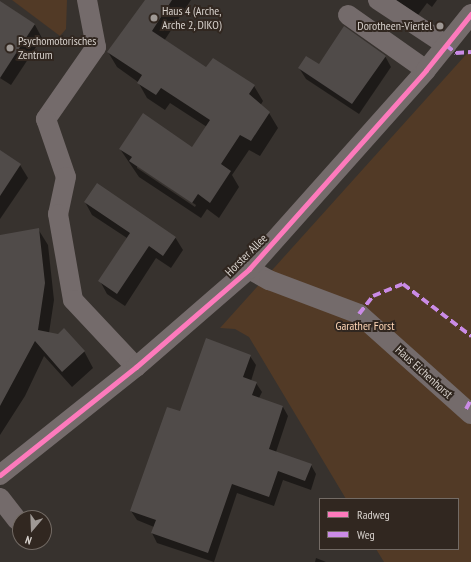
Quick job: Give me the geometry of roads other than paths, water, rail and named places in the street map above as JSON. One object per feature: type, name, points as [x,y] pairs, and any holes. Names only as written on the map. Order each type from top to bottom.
[{"type":"street","points":[[88,0],[96,46],[46,120],[66,177],[58,214],[73,300],[136,367]]},
{"type":"street","points":[[378,0],[446,45]]},
{"type":"street","name":"Horster Allee","points":[[0,475],[136,367],[249,269],[426,70],[471,14]]},
{"type":"street","points":[[348,15],[426,70]]},
{"type":"street","name":"Haus Eichenhorst","points":[[249,269],[269,280],[359,314],[471,414]]},
{"type":"street","points":[[0,498],[12,514]]},
{"type":"place","name":"Haus 4 (Arche, Arche 2, DIKO)","points":[[154,18]]},
{"type":"place","name":"Dorotheen-Viertel","points":[[440,26]]},
{"type":"place","name":"Psychomotorisches Zentrum","points":[[10,48]]},
{"type":"park label","name":"Garather Forst","points":[[365,326]]}]
